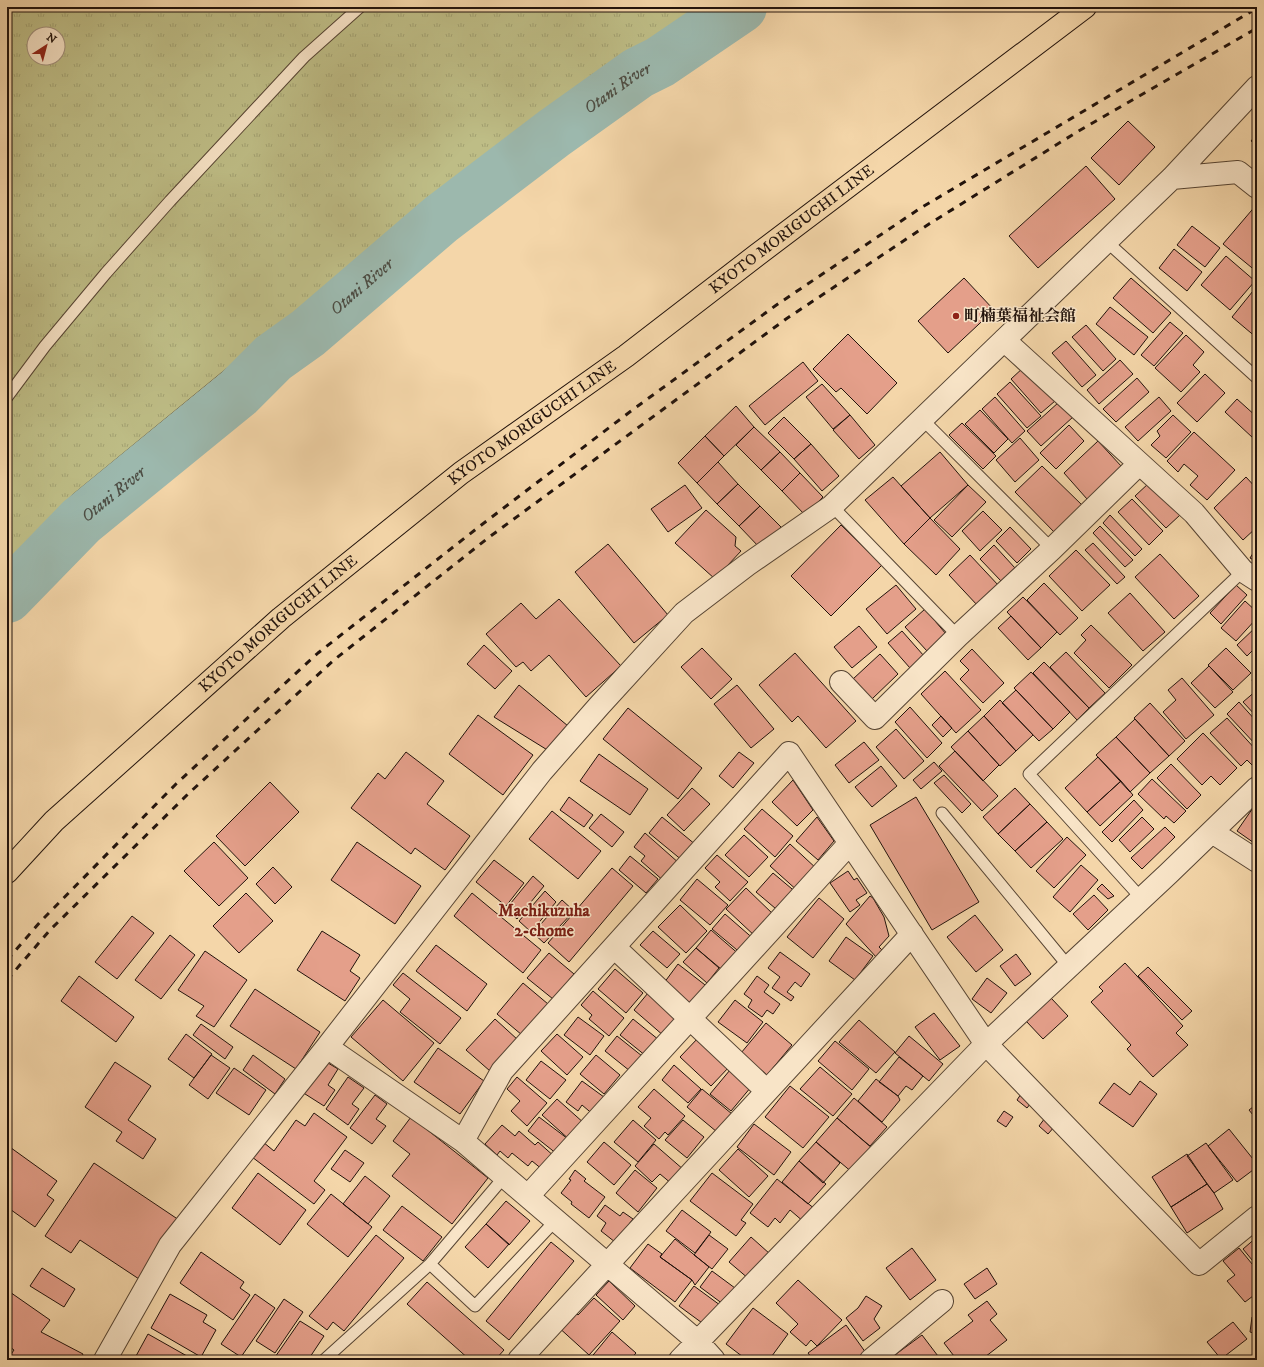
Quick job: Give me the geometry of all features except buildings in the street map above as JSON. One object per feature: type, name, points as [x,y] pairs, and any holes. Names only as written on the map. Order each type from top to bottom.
[{"type":"main road","name":"KYOTO MORIGUCHI LINE","points":[[7,872],[54,821],[281,618],[461,473],[626,356],[763,250],[1085,7]]},
{"type":"street","points":[[105,1360],[170,1245],[327,1047],[542,771],[599,706],[684,613],[747,565],[832,506],[1172,178],[1257,87]]},
{"type":"street","points":[[1172,178],[1238,172],[1257,187]]},
{"type":"street","points":[[1004,340],[1194,513],[1250,575]]},
{"type":"street","points":[[841,682],[875,718],[958,636],[1052,549],[1139,464]]},
{"type":"street","points":[[463,1141],[502,1071],[789,753],[986,1044],[1199,1264],[1257,1216]]},
{"type":"street","points":[[680,1360],[986,1044],[1142,899],[1257,788]]},
{"type":"street","points":[[1212,832],[1257,861]]},
{"type":"street","points":[[528,1196],[850,843]]},
{"type":"street","points":[[519,1360],[912,934]]},
{"type":"street","points":[[614,947],[766,1091]]},
{"type":"street","points":[[327,1047],[463,1141],[697,1341],[714,1360]]},
{"type":"street","points":[[872,1360],[942,1301]]},
{"type":"lane","points":[[7,397],[45,346],[106,273],[170,201],[304,58],[360,7]]},
{"type":"lane","points":[[1106,241],[1257,378]]},
{"type":"lane","points":[[922,419],[1052,549]]},
{"type":"lane","points":[[832,506],[958,636]]},
{"type":"lane","points":[[1142,899],[1029,774],[1250,575]]},
{"type":"lane","points":[[942,813],[1069,967]]},
{"type":"lane","points":[[324,1360],[430,1264],[505,1176]]},
{"type":"lane","points":[[430,1264],[475,1306],[556,1220]]},
{"type":"green space","points":[[7,7],[707,7],[459,178],[72,495],[7,562]]},
{"type":"waterway","name":"Otani River","points":[[7,597],[81,521],[238,393],[273,358],[308,333],[441,219],[554,133],[638,73],[660,62],[741,7]]},
{"type":"railway","points":[[7,960],[41,921],[176,784],[318,653],[480,526],[631,411],[775,306],[919,209],[1257,8]]},
{"type":"railway","points":[[7,980],[50,930],[188,794],[334,660],[488,538],[786,319],[929,224],[1077,132],[1257,28]]},
{"type":"place","name":"町楠葉福祉会館","points":[[956,316]]},
{"type":"district","name":"Machikuzuha 2-chome","points":[[544,921]]}]
